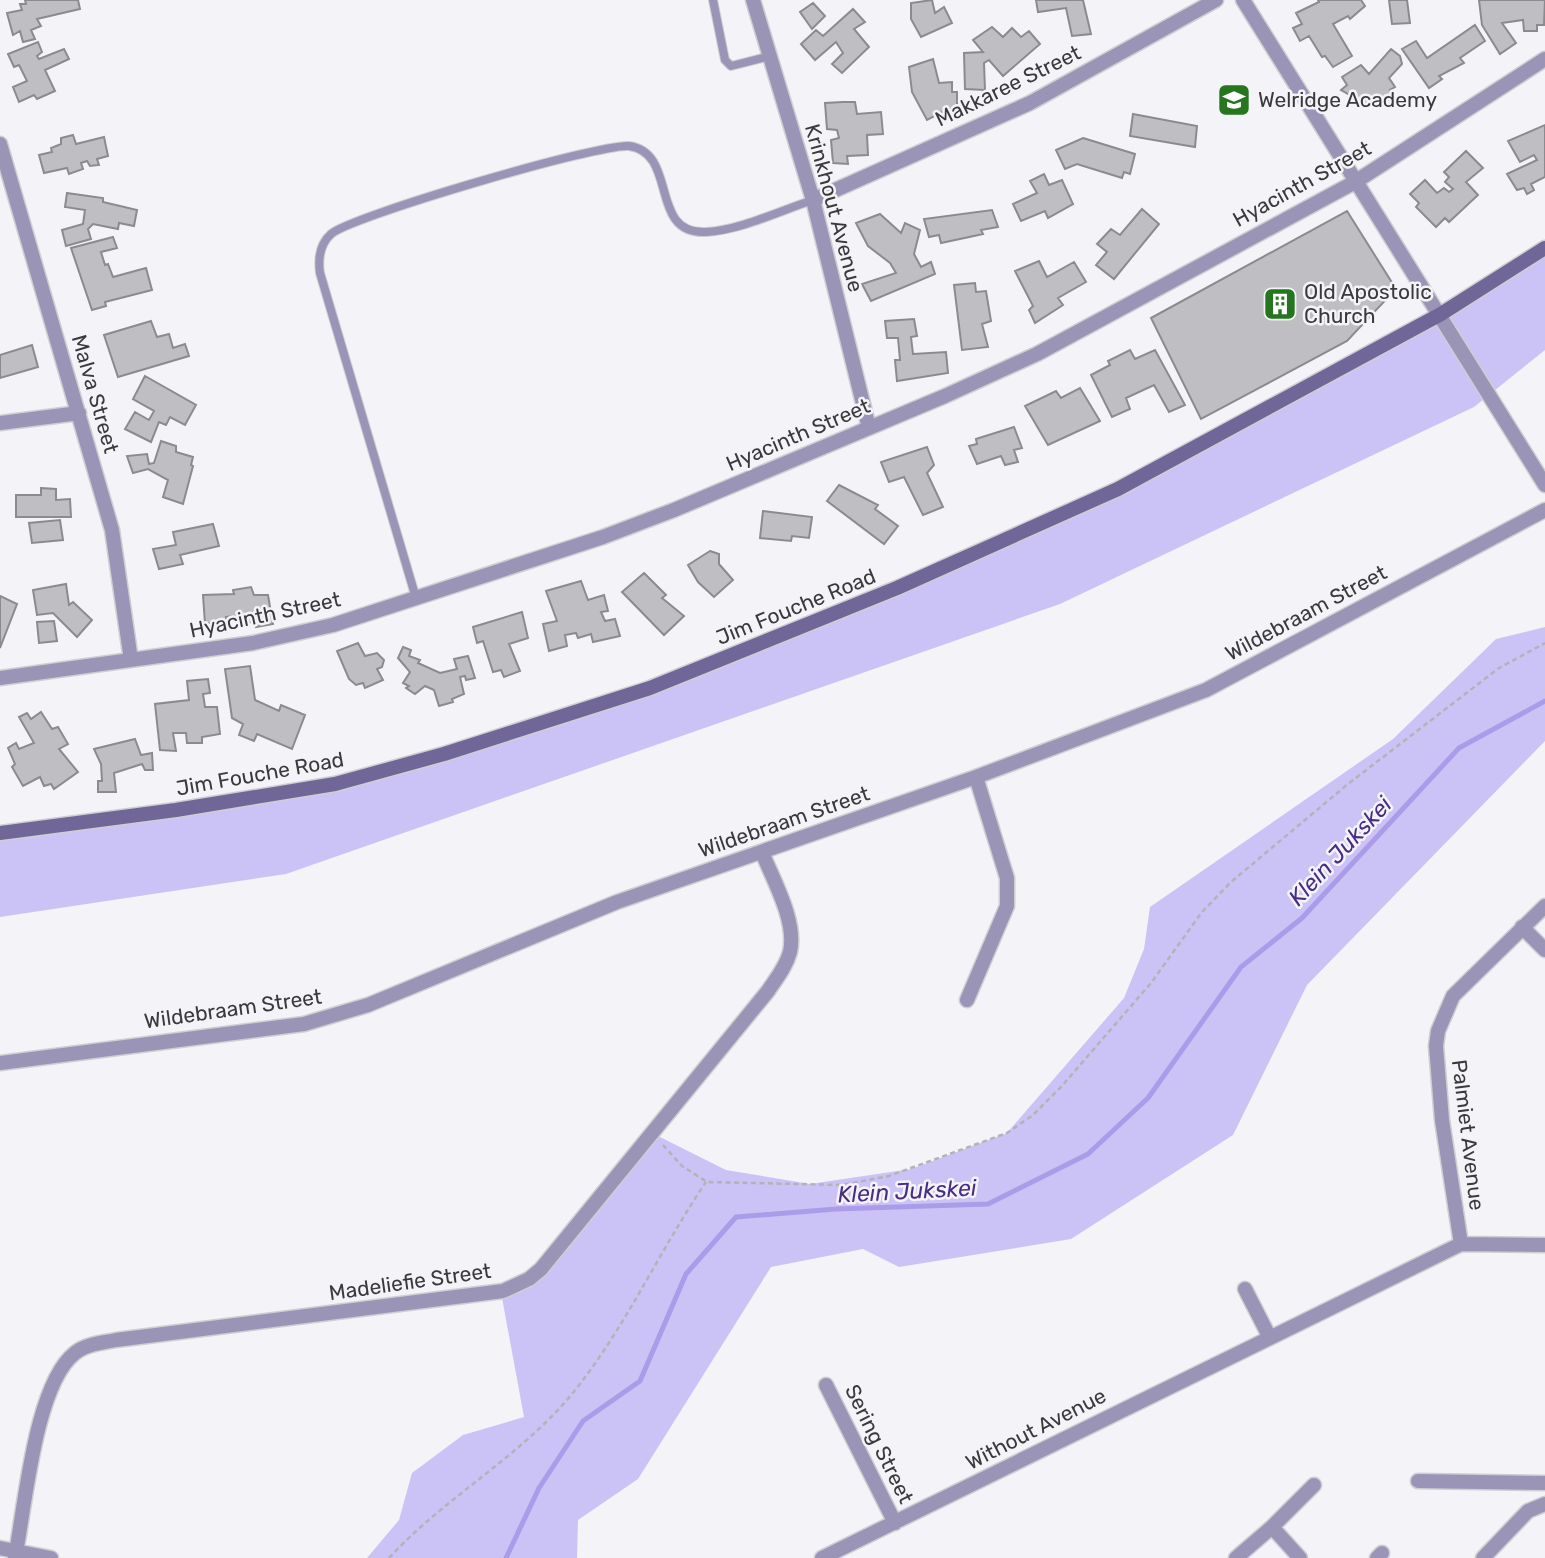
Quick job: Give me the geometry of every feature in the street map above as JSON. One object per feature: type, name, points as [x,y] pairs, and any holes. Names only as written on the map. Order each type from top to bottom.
[{"type":"street","name":"Krinkhout Avenue","points":[[753,0],[813,200],[869,428]]},
{"type":"street","name":"Makkaree Street","points":[[813,200],[1030,103],[1216,0]]},
{"type":"street","points":[[1243,0],[1355,182],[1441,314],[1545,485]]},
{"type":"street","name":"Hyacinth Street","points":[[0,678],[253,643],[333,625],[603,537],[869,428],[1037,354],[1355,182],[1545,59]]},
{"type":"street","name":"Malva Street","points":[[0,144],[112,530],[131,660]]},
{"type":"street","name":"Jim Fouche Road","points":[[0,833],[176,810],[334,784],[444,754],[650,688],[909,583],[1118,489],[1441,314],[1545,248]]},
{"type":"street","points":[[0,423],[79,412]]},
{"type":"street","name":"Wildebraam Street","points":[[0,1063],[292,1025],[331,1017],[368,1005],[617,902],[976,777],[1206,690],[1545,510]]},
{"type":"street","points":[[967,1000],[1007,906],[1009,894],[1007,878],[976,777]]},
{"type":"street","name":"Madeliefie Street","points":[[16,1555],[47,1396],[61,1368],[79,1350],[116,1340],[424,1302],[511,1288],[541,1269],[768,991],[785,966],[791,948],[789,927],[762,852]]},
{"type":"street","name":"Palmiet Avenue","points":[[1461,1244],[1442,1120],[1436,1046],[1438,1031],[1453,996],[1545,906]]},
{"type":"street","points":[[1522,928],[1545,950]]},
{"type":"street","name":"Without Avenue","points":[[822,1558],[1269,1336],[1461,1244],[1545,1245]]},
{"type":"street","points":[[1245,1289],[1269,1336]]},
{"type":"street","name":"Sering Street","points":[[826,1385],[895,1523]]},
{"type":"street","points":[[1418,1481],[1545,1483]]},
{"type":"street","points":[[1236,1558],[1314,1485]]},
{"type":"street","points":[[1483,1558],[1528,1511],[1545,1504]]},
{"type":"street","points":[[1272,1527],[1300,1558]]},
{"type":"street","points":[[0,1548],[16,1555],[51,1558]]},
{"type":"lane","points":[[713,0],[725,60],[731,66],[770,56]]},
{"type":"lane","points":[[416,598],[320,273],[319,257],[332,232],[364,219],[519,170],[619,145],[638,148],[650,156],[660,176],[668,209],[680,226],[688,230],[716,230],[813,200]]},
{"type":"path","points":[[652,1132],[682,1166],[707,1182],[842,1185],[889,1176],[1007,1133],[1033,1115],[1060,1087],[1151,982],[1202,912],[1231,882],[1348,783],[1488,677],[1545,643]]},
{"type":"path","points":[[389,1558],[405,1541],[506,1458],[570,1396],[611,1342],[674,1230],[707,1182]]},
{"type":"shaded area","points":[[1545,249],[1545,350],[1474,407],[1060,604],[286,874],[0,917],[0,835],[330,785],[582,712],[1122,489]]},
{"type":"shaded area","points":[[1545,627],[1545,741],[1307,985],[1233,1135],[1071,1239],[899,1267],[863,1249],[771,1267],[638,1479],[578,1520],[577,1558],[367,1558],[399,1520],[412,1473],[463,1435],[524,1417],[500,1287],[521,1280],[550,1259],[654,1134],[726,1170],[810,1184],[911,1169],[1007,1133],[1124,998],[1144,949],[1150,907],[1393,739],[1496,639]]},
{"type":"building","points":[[25,0],[78,0],[80,9],[37,19],[41,26],[31,30],[35,39],[23,42],[20,31],[13,35],[7,13],[22,10],[20,4],[26,4]]},
{"type":"building","points":[[932,0],[935,13],[944,7],[952,23],[921,37],[911,19],[911,3]]},
{"type":"building","points":[[1036,0],[1083,0],[1091,34],[1072,36],[1066,8],[1038,12]]},
{"type":"building","points":[[1318,0],[1361,0],[1365,6],[1350,19],[1348,16],[1333,24],[1352,56],[1333,67],[1325,56],[1322,57],[1309,36],[1300,41],[1293,28],[1302,24],[1296,13],[1319,2]]},
{"type":"building","points":[[1389,0],[1407,0],[1410,23],[1392,24]]},
{"type":"building","points":[[1479,0],[1545,0],[1544,25],[1537,25],[1537,31],[1524,31],[1523,20],[1502,23],[1516,43],[1500,54],[1482,25]]},
{"type":"building","points":[[813,3],[825,16],[812,29],[800,12]]},
{"type":"building","points":[[853,9],[865,22],[854,29],[869,47],[842,73],[832,64],[843,53],[836,42],[815,60],[801,44],[816,30],[823,36]]},
{"type":"building","points":[[1475,25],[1485,41],[1460,58],[1464,63],[1439,76],[1442,79],[1429,88],[1402,49],[1416,41],[1427,58]]},
{"type":"building","points":[[992,27],[1003,37],[1012,28],[1021,37],[1029,31],[1040,44],[1003,76],[989,60],[984,63],[985,90],[965,89],[964,53],[983,52],[973,40]]},
{"type":"building","points":[[38,42],[42,52],[37,56],[39,59],[64,49],[69,59],[45,70],[55,91],[37,99],[34,95],[19,102],[13,87],[27,81],[19,65],[14,67],[8,54]]},
{"type":"building","points":[[1391,49],[1400,56],[1402,64],[1389,78],[1395,87],[1390,90],[1393,97],[1381,104],[1377,96],[1361,107],[1355,98],[1341,90],[1347,85],[1342,77],[1361,65],[1369,74]]},
{"type":"building","points":[[933,59],[939,83],[952,82],[952,92],[957,92],[957,109],[948,109],[927,120],[912,92],[909,67]]},
{"type":"building","points":[[855,102],[857,114],[881,112],[883,134],[867,135],[868,155],[847,156],[848,164],[833,163],[831,140],[839,138],[837,130],[827,129],[825,103]]},
{"type":"building","points":[[1133,114],[1197,126],[1195,147],[1130,136]]},
{"type":"building","points":[[1545,125],[1545,177],[1531,184],[1534,190],[1527,194],[1524,188],[1517,190],[1507,174],[1537,160],[1534,155],[1520,162],[1508,141]]},
{"type":"building","points":[[73,135],[76,144],[104,137],[108,156],[97,159],[99,165],[90,166],[87,161],[81,163],[83,169],[69,174],[67,168],[44,173],[39,155],[52,152],[51,148],[61,144],[61,138]]},
{"type":"building","points":[[1083,138],[1135,154],[1130,174],[1124,172],[1122,178],[1077,164],[1065,169],[1056,150]]},
{"type":"building","points":[[1466,151],[1483,168],[1466,182],[1478,195],[1449,222],[1445,218],[1436,227],[1416,207],[1419,203],[1410,194],[1425,180],[1437,193],[1444,188],[1449,192],[1453,189],[1445,182],[1449,177],[1444,172]]},
{"type":"building","points":[[1044,174],[1049,185],[1062,180],[1073,204],[1048,218],[1045,211],[1021,221],[1013,204],[1037,193],[1030,181]]},
{"type":"building","points":[[67,193],[103,198],[103,202],[137,210],[134,226],[119,223],[118,229],[93,224],[88,229],[91,239],[66,246],[62,230],[83,224],[85,210],[65,207]]},
{"type":"building","points":[[1142,209],[1159,224],[1114,279],[1096,265],[1107,252],[1097,244],[1111,229],[1120,235]]},
{"type":"building","points":[[992,210],[998,227],[981,230],[983,234],[941,243],[939,235],[929,237],[924,219]]},
{"type":"building","name":"Old Apostolic Church","points":[[1347,211],[1396,289],[1347,341],[1201,419],[1151,318]]},
{"type":"building","points":[[880,214],[901,233],[905,223],[920,230],[914,254],[921,267],[931,262],[935,274],[871,301],[862,284],[896,273],[890,263],[868,246],[856,223]]},
{"type":"building","points":[[113,237],[117,248],[101,252],[113,277],[146,268],[152,290],[105,302],[106,306],[92,310],[71,248]]},
{"type":"building","points":[[1039,261],[1047,277],[1074,262],[1086,282],[1058,298],[1063,305],[1035,323],[1029,310],[1033,306],[1015,271]]},
{"type":"building","points":[[975,283],[976,292],[986,291],[991,321],[982,324],[988,347],[962,350],[954,285]]},
{"type":"building","points":[[914,319],[917,336],[911,337],[913,354],[946,352],[948,373],[897,381],[895,360],[900,360],[898,338],[887,338],[885,321]]},
{"type":"building","points":[[151,321],[157,337],[169,334],[173,348],[185,344],[189,356],[118,377],[104,335]]},
{"type":"building","points":[[32,345],[38,367],[0,378],[0,355]]},
{"type":"building","points":[[1130,350],[1135,359],[1155,350],[1185,405],[1169,412],[1154,385],[1126,398],[1130,409],[1112,417],[1091,375],[1110,365],[1108,361]]},
{"type":"building","points":[[145,376],[196,405],[185,425],[170,417],[166,425],[159,422],[151,442],[125,429],[135,412],[149,420],[154,411],[133,399]]},
{"type":"building","points":[[1080,388],[1100,421],[1048,445],[1025,406],[1056,391],[1061,398]]},
{"type":"building","points":[[1014,427],[1022,448],[1014,450],[1018,462],[1005,465],[1001,456],[977,464],[969,446],[977,444],[976,439]]},
{"type":"building","points":[[161,441],[176,446],[176,452],[193,457],[183,504],[163,497],[168,480],[148,469],[133,473],[127,456],[147,454],[149,464],[154,463]]},
{"type":"building","points":[[927,447],[934,465],[927,473],[943,507],[923,515],[904,477],[889,482],[881,462]]},
{"type":"building","points":[[839,485],[878,505],[875,509],[898,526],[884,544],[827,501]]},
{"type":"building","points":[[41,488],[56,489],[56,500],[70,499],[71,517],[16,517],[16,495],[41,495]]},
{"type":"building","points":[[763,511],[812,517],[809,538],[792,536],[791,541],[760,538]]},
{"type":"building","points":[[60,520],[63,540],[32,543],[29,523]]},
{"type":"building","points":[[213,524],[219,546],[180,555],[183,564],[159,569],[153,549],[176,545],[173,532]]},
{"type":"building","points":[[710,551],[719,554],[719,564],[733,580],[714,597],[698,582],[688,565]]},
{"type":"building","points":[[644,573],[666,595],[662,598],[684,616],[664,635],[622,592]]},
{"type":"building","points":[[581,581],[588,600],[604,595],[608,611],[601,612],[605,621],[615,619],[620,636],[593,642],[591,634],[578,638],[576,633],[565,635],[567,646],[549,651],[543,624],[557,621],[546,591]]},
{"type":"building","points":[[66,584],[69,605],[73,602],[92,620],[77,637],[53,613],[37,615],[33,590]]},
{"type":"building","points":[[251,587],[254,595],[268,595],[273,624],[256,627],[255,622],[239,623],[235,616],[226,617],[226,622],[205,624],[203,595],[234,594],[233,590]]},
{"type":"building","points":[[0,596],[17,604],[0,648]]},
{"type":"building","points":[[522,612],[528,638],[509,644],[520,671],[504,677],[501,670],[493,672],[483,641],[477,643],[473,627]]},
{"type":"building","points":[[54,621],[57,641],[39,643],[37,622]]},
{"type":"building","points":[[358,643],[365,656],[377,653],[384,660],[382,667],[377,669],[383,680],[365,688],[363,683],[356,685],[349,679],[337,651]]},
{"type":"building","points":[[403,647],[411,650],[409,656],[420,660],[418,663],[440,673],[457,669],[454,659],[468,656],[475,678],[466,680],[465,676],[460,677],[464,694],[452,699],[453,702],[439,706],[434,690],[425,686],[415,694],[406,688],[409,686],[403,683],[410,672],[398,658]]},
{"type":"building","points":[[250,666],[255,700],[279,711],[281,705],[305,715],[292,749],[257,734],[254,741],[239,735],[243,724],[232,718],[225,669]]},
{"type":"building","points":[[208,679],[210,693],[203,694],[205,707],[217,707],[220,734],[202,737],[202,743],[187,743],[186,733],[173,733],[176,751],[160,750],[155,704],[189,700],[187,681]]},
{"type":"building","points":[[41,712],[52,729],[58,727],[68,744],[59,749],[78,772],[54,789],[51,784],[44,786],[40,777],[23,786],[12,767],[15,764],[8,748],[16,743],[19,749],[34,743],[19,717],[27,713],[31,719]]},
{"type":"building","points":[[135,739],[141,755],[152,753],[153,770],[145,770],[142,764],[114,773],[116,792],[98,792],[98,781],[102,781],[101,764],[94,749]]},
{"type":"waterway","name":"Klein Jukskei","points":[[506,1558],[539,1488],[583,1421],[640,1381],[686,1274],[736,1217],[836,1209],[988,1204],[1088,1154],[1148,1098],[1241,967],[1302,918],[1459,748],[1545,701]]},
{"type":"place","name":"Welridge Academy","points":[[1234,100]]},
{"type":"place","name":"Old Apostolic Church","points":[[1280,304]]}]
